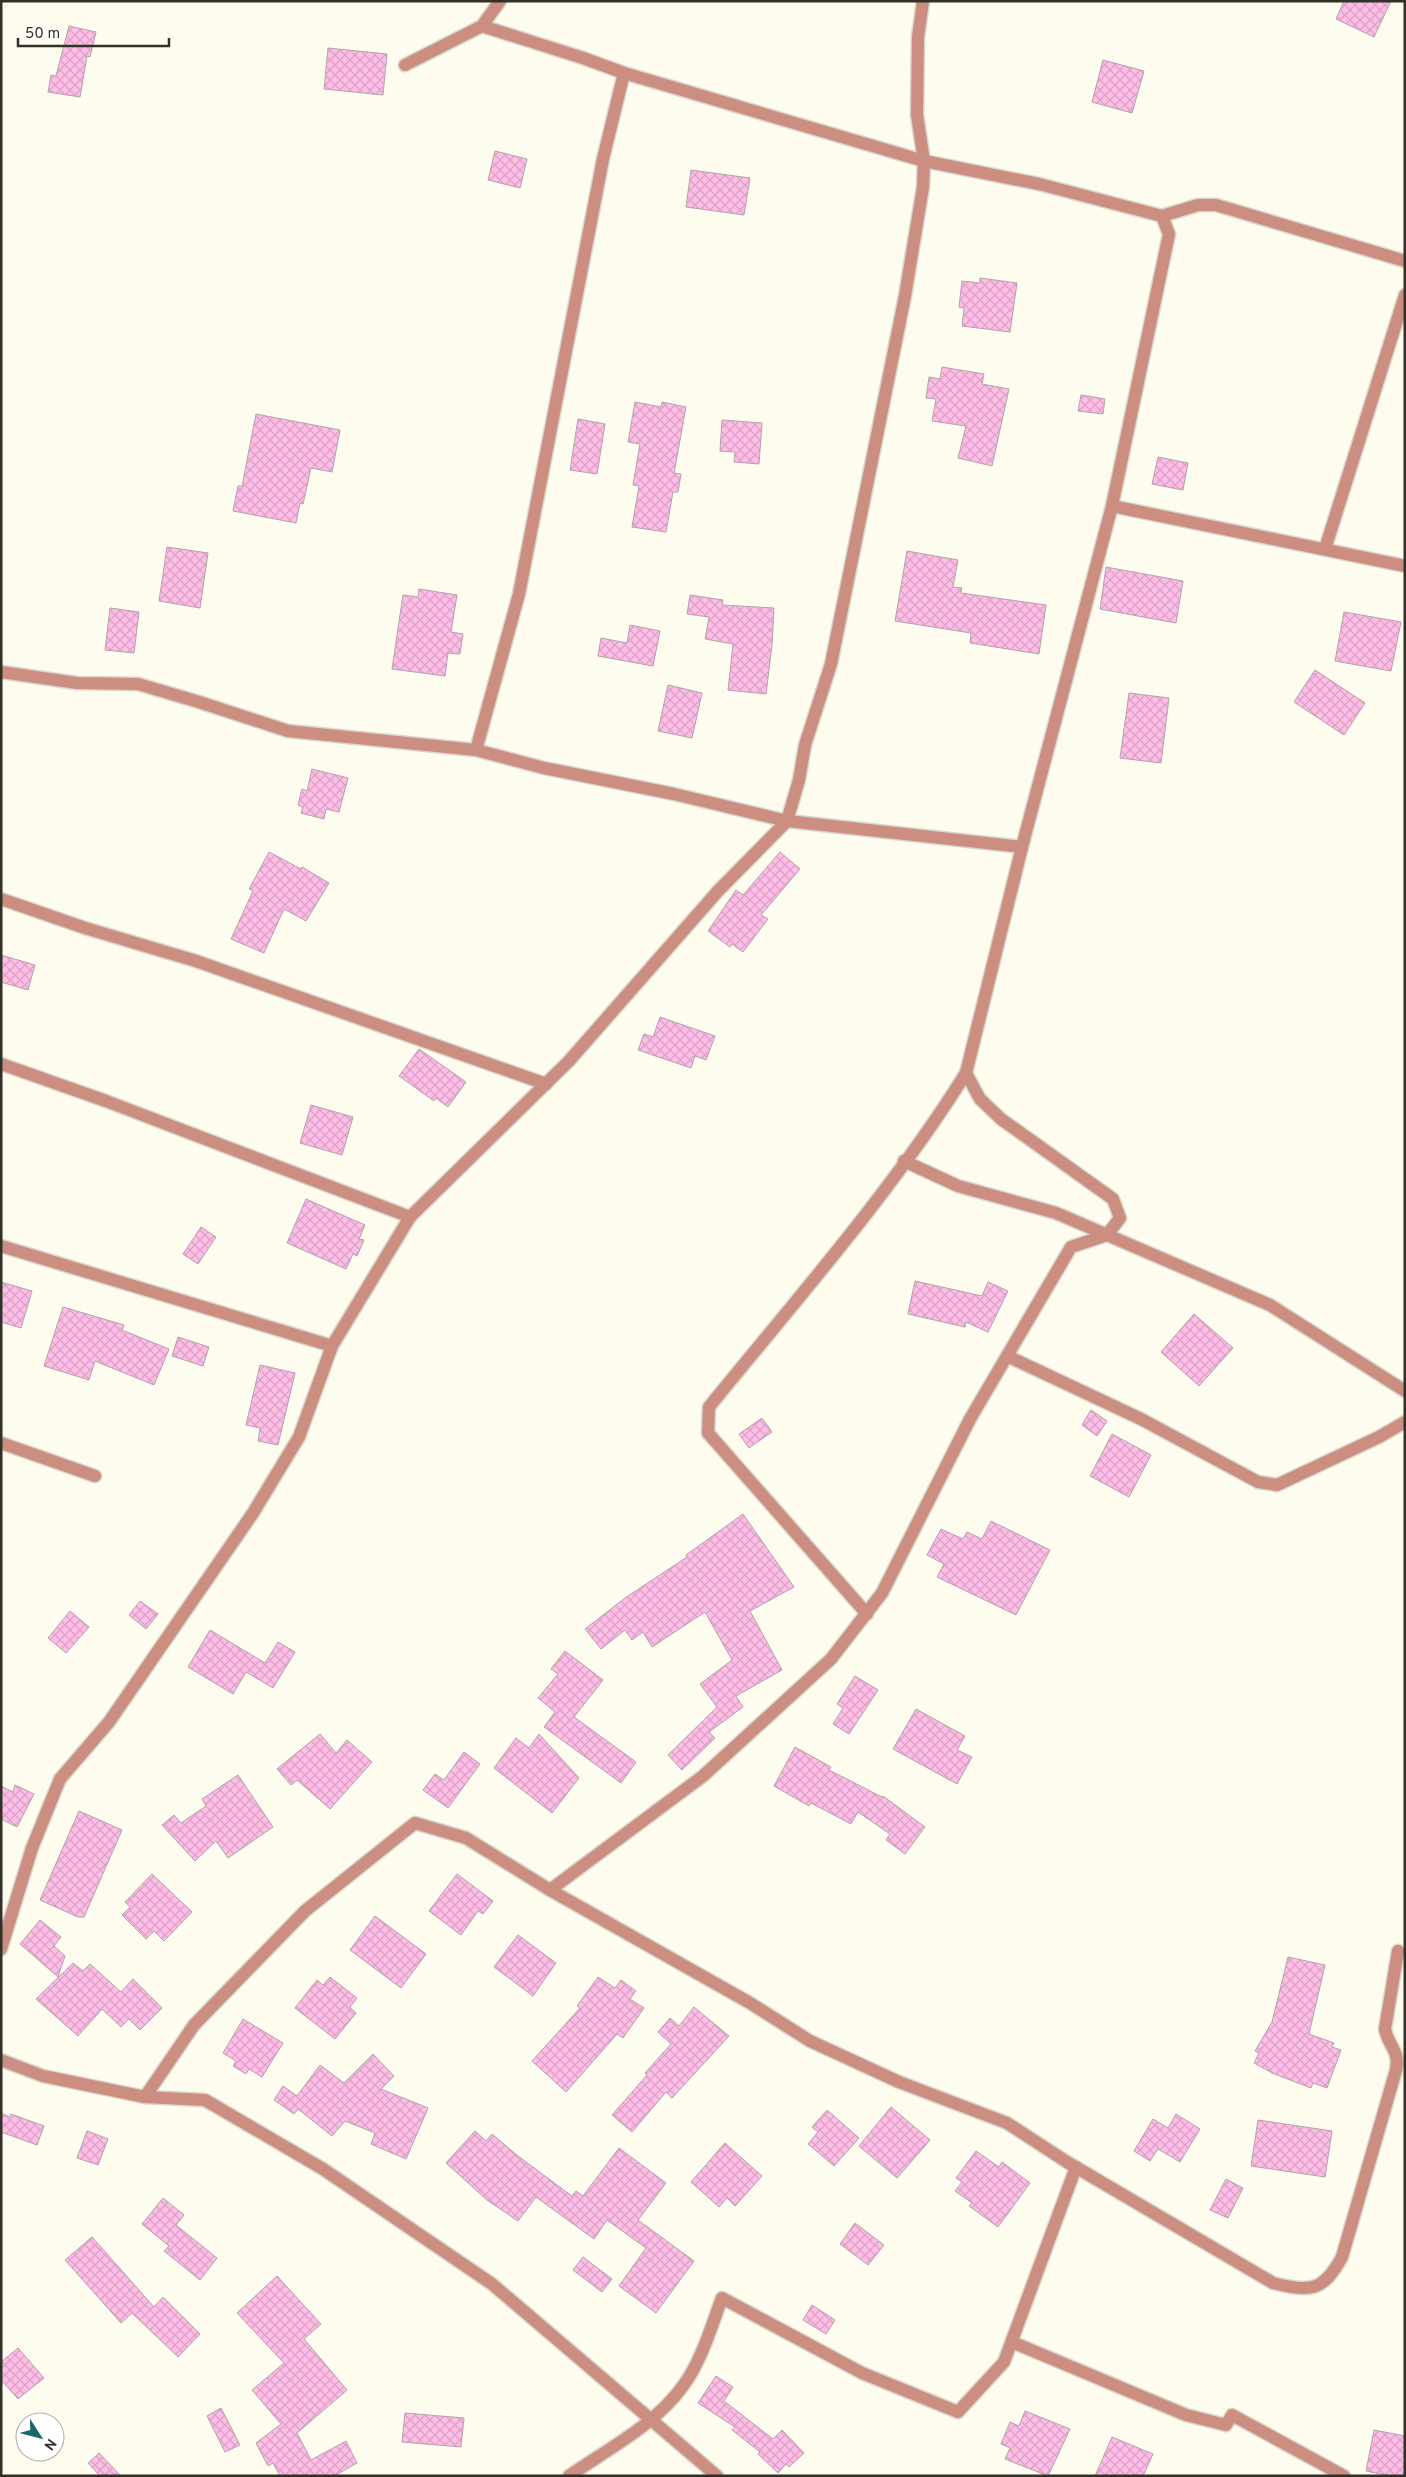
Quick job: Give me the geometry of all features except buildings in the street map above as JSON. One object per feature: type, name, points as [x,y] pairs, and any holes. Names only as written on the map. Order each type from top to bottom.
[{"type":"street","points":[[405,65],[482,26],[500,1]]},
{"type":"street","points":[[1,1949],[32,1848],[60,1779],[109,1722],[253,1513],[299,1437],[332,1346],[410,1217],[569,1062],[718,891],[787,821],[799,780],[805,745],[831,664],[906,296],[923,187],[924,161],[917,115],[918,37],[923,1]]},
{"type":"street","points":[[482,26],[583,58],[624,74],[924,161],[1039,184],[1162,216],[1198,204],[1216,204],[1405,261]]},
{"type":"street","points":[[476,750],[520,594],[603,159],[624,74]]},
{"type":"street","points":[[866,1614],[708,1433],[709,1407],[831,1257],[940,1114],[966,1073],[1022,847],[1112,506],[1169,234],[1162,216]]},
{"type":"street","points":[[1325,549],[1405,295]]},
{"type":"street","points":[[1112,506],[1405,566]]},
{"type":"street","points":[[1,672],[77,683],[138,684],[288,731],[476,750],[544,768],[674,794],[787,821],[1022,847]]},
{"type":"street","points":[[1,899],[85,928],[196,961],[546,1084]]},
{"type":"street","points":[[1,1064],[106,1101],[410,1217]]},
{"type":"street","points":[[550,1890],[703,1776],[831,1659],[882,1593],[970,1419],[1071,1247],[1107,1235],[1120,1218],[1113,1199],[1001,1119],[980,1099],[966,1073]]},
{"type":"street","points":[[904,1161],[958,1186],[1056,1213],[1270,1305],[1405,1391]]},
{"type":"street","points":[[1,1246],[332,1346]]},
{"type":"street","points":[[1007,1356],[1141,1419],[1258,1482],[1267,1484],[1277,1485],[1405,1422]]},
{"type":"street","points":[[1,1443],[95,1476]]},
{"type":"street","points":[[145,2097],[194,2025],[305,1911],[415,1823],[466,1838],[550,1890],[750,2003],[810,2041],[899,2082],[1007,2123],[1076,2167],[1273,2283],[1299,2289],[1316,2286],[1332,2275],[1342,2256],[1396,2070],[1398,2059],[1395,2050],[1387,2040],[1384,2029],[1398,1951]]},
{"type":"street","points":[[1,2060],[43,2076],[145,2097],[205,2100],[323,2169],[492,2284],[717,2476]]},
{"type":"street","points":[[569,2476],[652,2420],[683,2386],[701,2354],[722,2298],[862,2373],[958,2412],[1004,2362],[1076,2167]]},
{"type":"street","points":[[1012,2342],[1186,2415],[1226,2425],[1232,2415],[1344,2476]]}]
